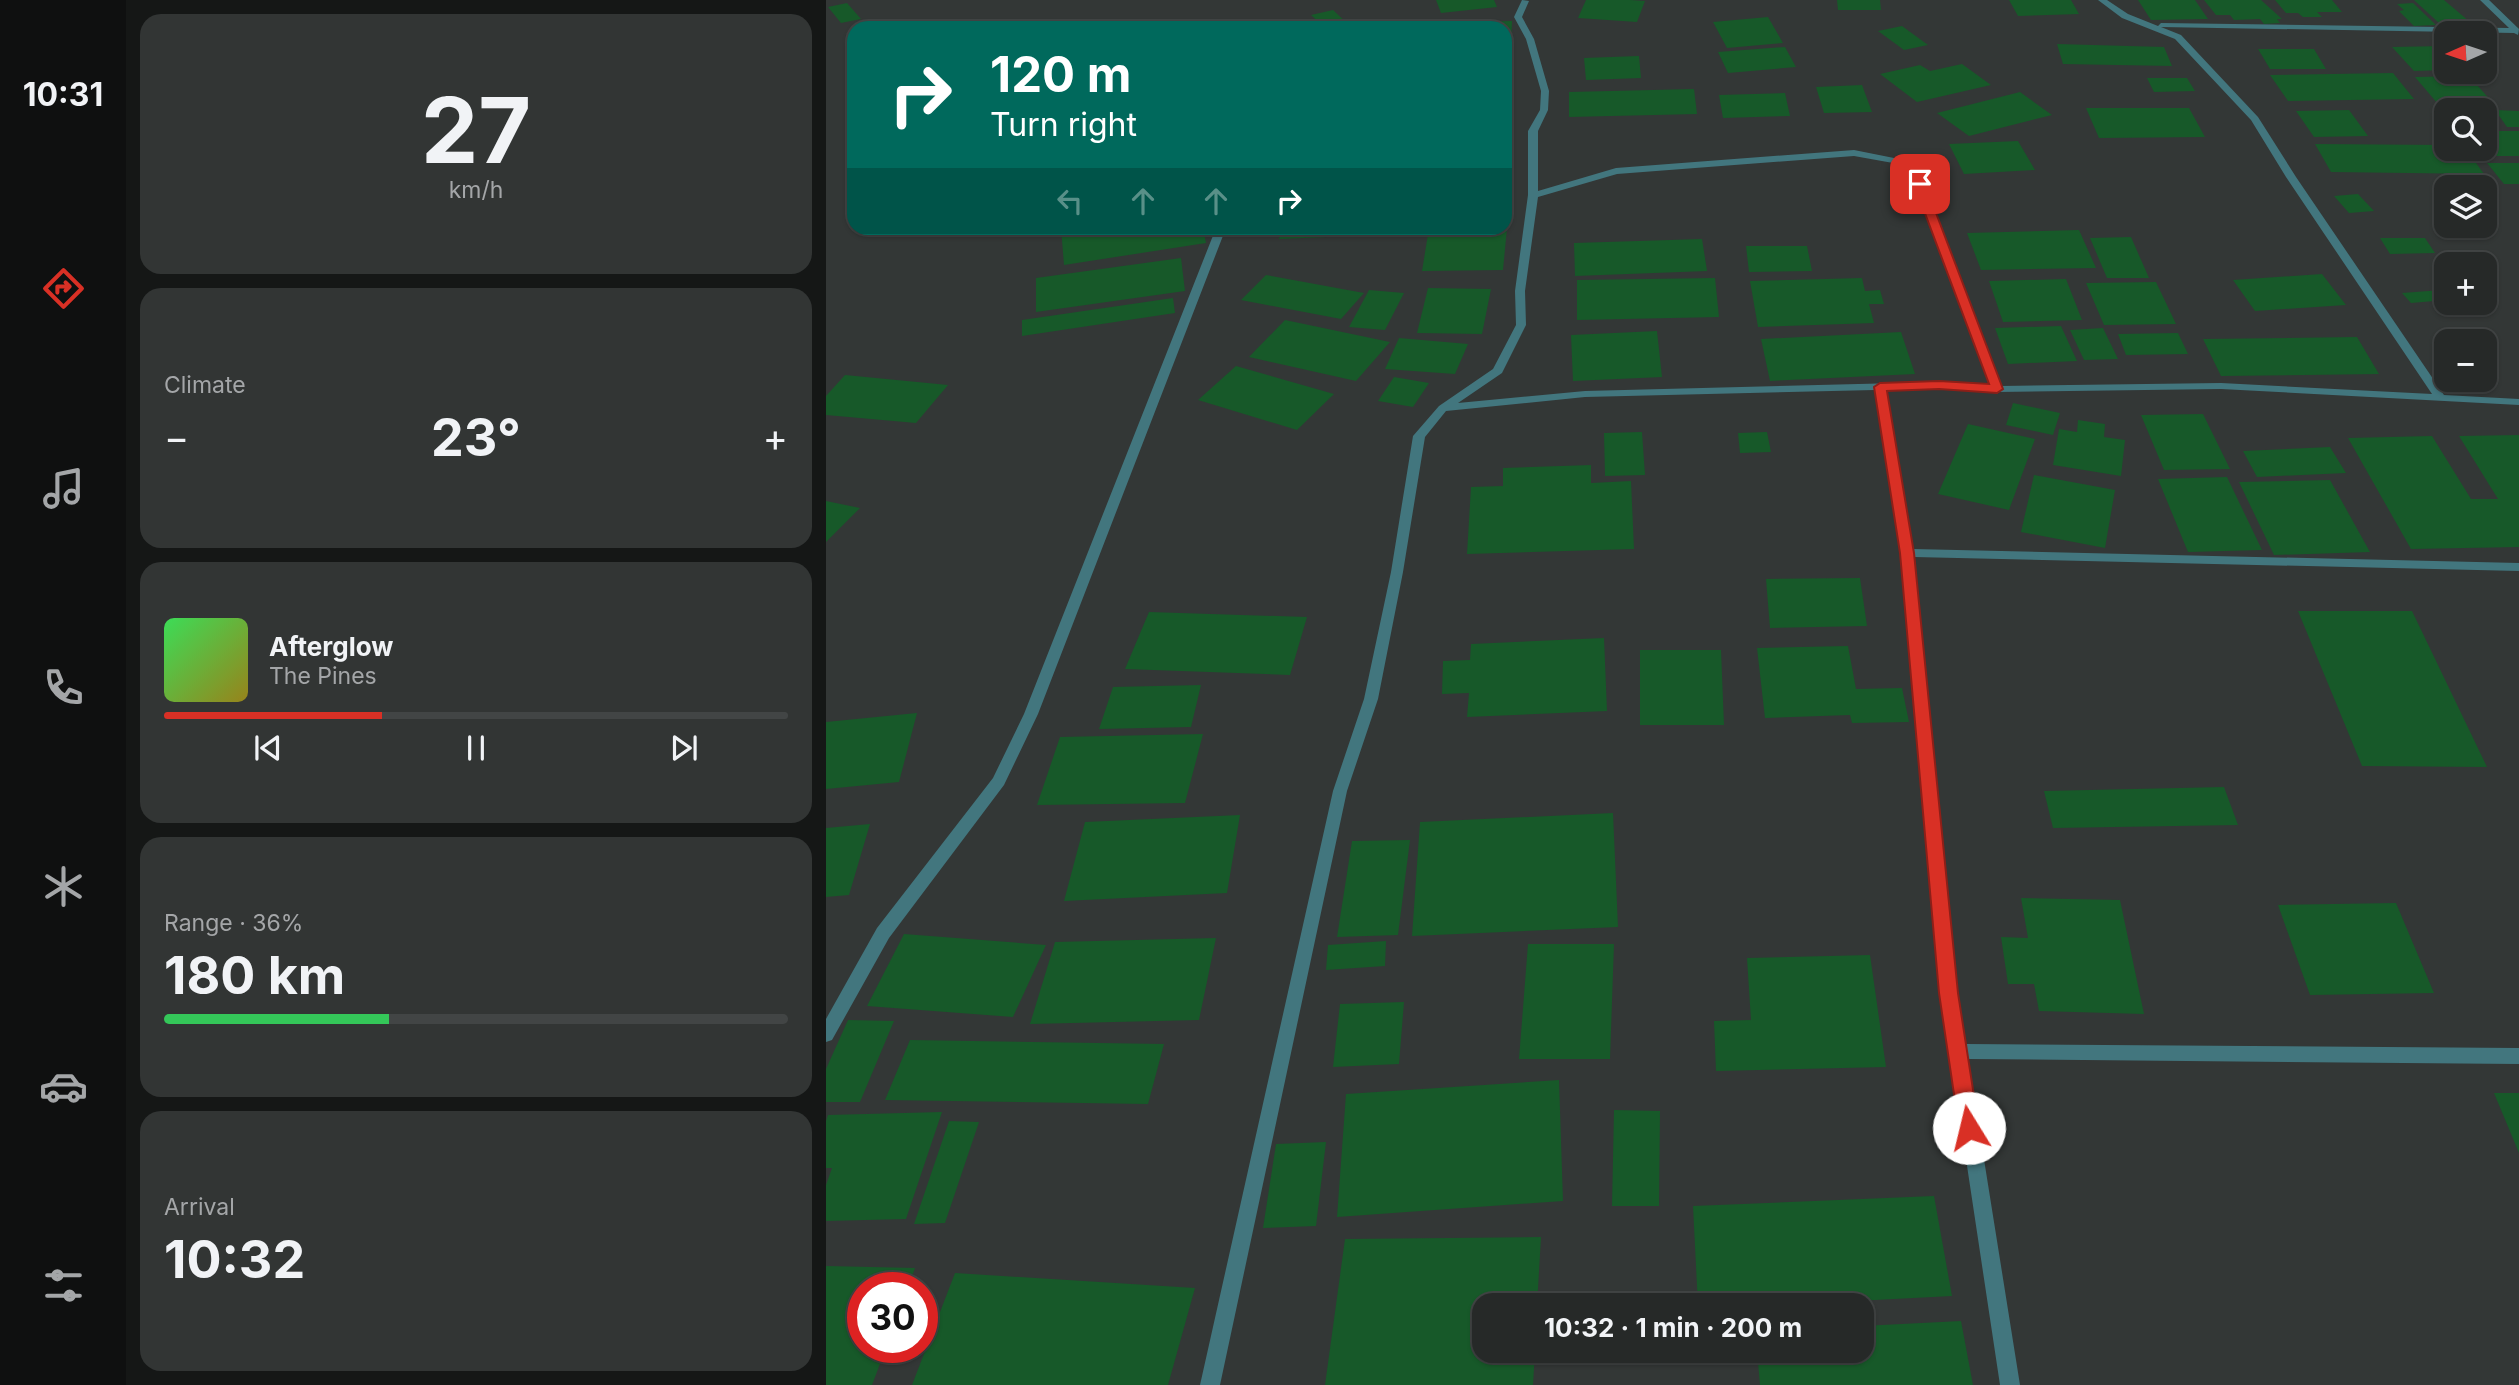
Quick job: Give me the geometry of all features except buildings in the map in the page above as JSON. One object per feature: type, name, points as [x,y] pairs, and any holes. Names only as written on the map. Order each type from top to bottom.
[{"type":"street","points":[[2102,0],[2125,16],[2178,37],[2255,119],[2291,177],[2441,399]]},
{"type":"street","points":[[2484,0],[2517,33]]},
{"type":"street","points":[[1209,1385],[1340,791],[1371,699],[1397,572],[1419,436],[1443,408],[1499,372],[1521,325],[1520,291],[1533,195],[1533,131],[1544,110],[1545,91],[1530,39],[1518,17],[1525,1]]},
{"type":"street","points":[[2153,25],[2517,33]]},
{"type":"street","points":[[1533,195],[1616,171],[1854,153],[1896,161],[1920,184],[1997,389]]},
{"type":"street","points":[[826,1035],[883,933],[999,781],[1031,714],[1218,235]]},
{"type":"street","points":[[1443,408],[1585,394],[1939,385],[1997,389],[2221,386],[2519,402]]},
{"type":"street","points":[[1880,387],[1907,553],[1948,993],[2010,1385]]},
{"type":"street","points":[[1907,553],[2519,567]]},
{"type":"street","points":[[1957,1051],[2519,1056]]},
{"type":"route","points":[[1920,184],[1997,389],[1939,385],[1880,387],[1907,553],[1948,993],[1969,1128]]}]
